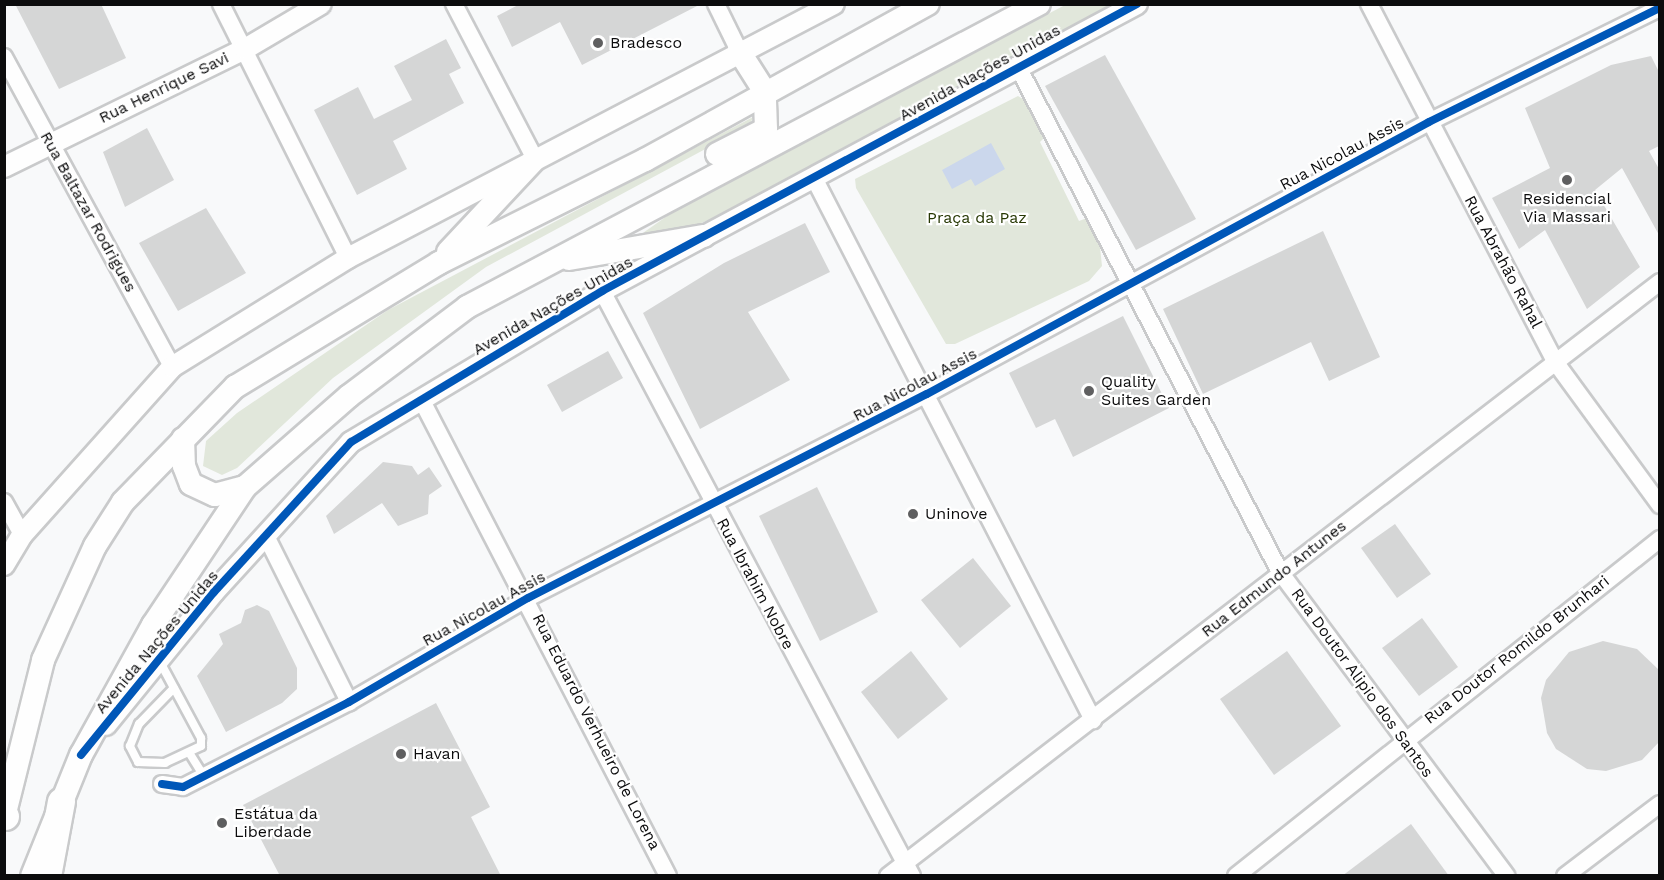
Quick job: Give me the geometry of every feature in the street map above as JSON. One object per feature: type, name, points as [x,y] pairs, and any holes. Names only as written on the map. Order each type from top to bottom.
[{"type":"highway","points":[[47,876],[61,801]]},
{"type":"main road","points":[[5,817],[44,660],[68,598],[123,502],[235,387],[439,263],[645,160],[928,4]]},
{"type":"main road","name":"Avenida Nações Unidas","points":[[32,876],[81,755],[153,625],[245,487],[349,396],[467,307],[553,262],[664,199],[1039,4]]},
{"type":"main road","points":[[664,199],[670,178],[766,129],[765,92],[739,51]]},
{"type":"main road","points":[[439,263],[535,159]]},
{"type":"main road","points":[[553,262],[704,236]]},
{"type":"main road","points":[[183,439],[184,466],[191,484],[215,495],[245,487]]},
{"type":"street","points":[[221,4],[348,258]]},
{"type":"street","name":"Rua Henrique Savi","points":[[4,167],[245,49],[321,4]]},
{"type":"street","points":[[454,4],[535,159]]},
{"type":"street","points":[[716,4],[739,51]]},
{"type":"street","points":[[4,565],[22,535],[172,367],[348,258],[739,51],[834,4]]},
{"type":"street","name":"Avenida Nações Unidas","points":[[81,755],[159,660],[351,442],[602,291],[814,178],[1017,65],[1137,4]]},
{"type":"street","name":"Rua Abrahão Rahal","points":[[1370,4],[1429,122],[1556,363],[1659,505]]},
{"type":"street","name":"Rua Nicolau Assis","points":[[162,784],[183,787],[348,702],[528,598],[927,394],[1429,122],[1659,8]]},
{"type":"street","name":"Rua Baltazar Rodrigues","points":[[4,57],[172,367]]},
{"type":"street","name":"Rua Doutor Alipio dos Santos","points":[[1017,65],[1128,284],[1280,572],[1403,740],[1507,876]]},
{"type":"street","points":[[814,178],[1093,720]]},
{"type":"street","name":"Rua Edmundo Antunes","points":[[888,876],[907,870],[1280,572],[1659,282]]},
{"type":"street","name":"Rua Ibrahim Nobre","points":[[602,291],[907,870]]},
{"type":"street","name":"Rua Eduardo Verhueiro de Lorena","points":[[422,399],[528,598],[668,876]]},
{"type":"street","points":[[4,502],[22,535]]},
{"type":"street","points":[[266,536],[348,702]]},
{"type":"street","name":"Rua Doutor Romildo Brunhari","points":[[1236,876],[1403,740],[1659,539]]},
{"type":"street","points":[[1565,876],[1659,804]]},
{"type":"lane","points":[[159,660],[201,738],[201,746],[190,754],[165,763],[138,762],[130,746],[140,724],[174,688]]},
{"type":"lane","points":[[190,754],[204,776]]},
{"type":"green space","points":[[1065,5],[1116,5],[711,219],[687,229],[640,235],[680,207]]},
{"type":"green space","name":"Praça da Paz","points":[[1018,96],[1026,101],[1044,138],[1040,142],[1079,221],[1087,218],[1100,247],[1102,266],[1089,281],[955,344],[946,344],[856,188],[855,179]]},
{"type":"green space","points":[[753,117],[750,125],[486,267],[333,378],[237,468],[222,475],[203,466],[206,441],[237,413],[388,310]]},
{"type":"water","points":[[991,143],[1005,169],[975,186],[971,179],[952,189],[942,170]]},
{"type":"building","points":[[15,4],[101,4],[126,58],[59,89]]},
{"type":"building","name":"Bradesco","points":[[520,4],[701,4],[582,65],[560,22],[512,47],[497,16]]},
{"type":"building","points":[[446,39],[461,68],[449,74],[464,103],[393,141],[407,169],[357,195],[314,110],[358,87],[374,119],[412,100],[394,66]]},
{"type":"building","points":[[1105,55],[1196,219],[1136,250],[1045,86]]},
{"type":"building","name":"Residencial Via Massari","points":[[1651,56],[1659,72],[1659,146],[1649,151],[1659,169],[1659,235],[1622,168],[1595,190],[1640,267],[1587,309],[1545,230],[1519,249],[1492,198],[1550,168],[1525,108],[1611,65]]},
{"type":"building","points":[[147,128],[174,180],[125,207],[103,152]]},
{"type":"building","points":[[206,208],[246,273],[178,311],[139,243]]},
{"type":"building","points":[[805,223],[830,272],[748,312],[790,380],[700,429],[643,313],[724,263]]},
{"type":"building","points":[[1323,231],[1380,357],[1329,381],[1311,342],[1203,394],[1163,309]]},
{"type":"building","name":"Quality Suites Garden","points":[[1123,316],[1169,408],[1073,457],[1055,419],[1036,428],[1009,373]]},
{"type":"building","points":[[608,351],[623,378],[562,412],[547,385]]},
{"type":"building","points":[[383,462],[412,466],[418,475],[429,467],[442,486],[429,495],[428,514],[398,526],[382,503],[334,534],[326,516]]},
{"type":"building","points":[[817,487],[878,612],[820,641],[759,516]]},
{"type":"building","points":[[1395,524],[1431,574],[1397,598],[1361,548]]},
{"type":"building","points":[[973,558],[1011,606],[960,648],[921,600]]},
{"type":"building","points":[[257,605],[269,611],[297,668],[297,689],[282,703],[226,732],[197,676],[223,644],[219,634],[241,623],[245,610]]},
{"type":"building","points":[[1422,618],[1458,667],[1419,696],[1382,648]]},
{"type":"building","points":[[1603,641],[1637,649],[1659,670],[1659,742],[1642,760],[1606,771],[1587,769],[1556,749],[1547,733],[1541,698],[1546,680],[1569,652]]},
{"type":"building","points":[[911,651],[948,699],[898,739],[861,692]]},
{"type":"building","points":[[1287,651],[1341,726],[1274,775],[1220,699]]},
{"type":"building","name":"Havan","points":[[436,703],[490,807],[471,817],[501,876],[280,876],[243,805]]},
{"type":"building","points":[[1411,824],[1449,876],[1342,876]]},
{"type":"cycle path","points":[[81,755],[214,592],[351,442],[602,291],[1137,4]]},
{"type":"cycle path","points":[[162,784],[183,787],[349,702],[528,598],[927,394],[1429,122],[1660,8]]},
{"type":"place","name":"Bradesco","points":[[598,43]]},
{"type":"place","name":"Residencial Via Massari","points":[[1567,180]]},
{"type":"place","name":"Quality Suites Garden","points":[[1089,391]]},
{"type":"place","name":"Uninove","points":[[913,514]]},
{"type":"place","name":"Havan","points":[[401,754]]},
{"type":"place","name":"Estátua da Liberdade","points":[[222,823]]}]
